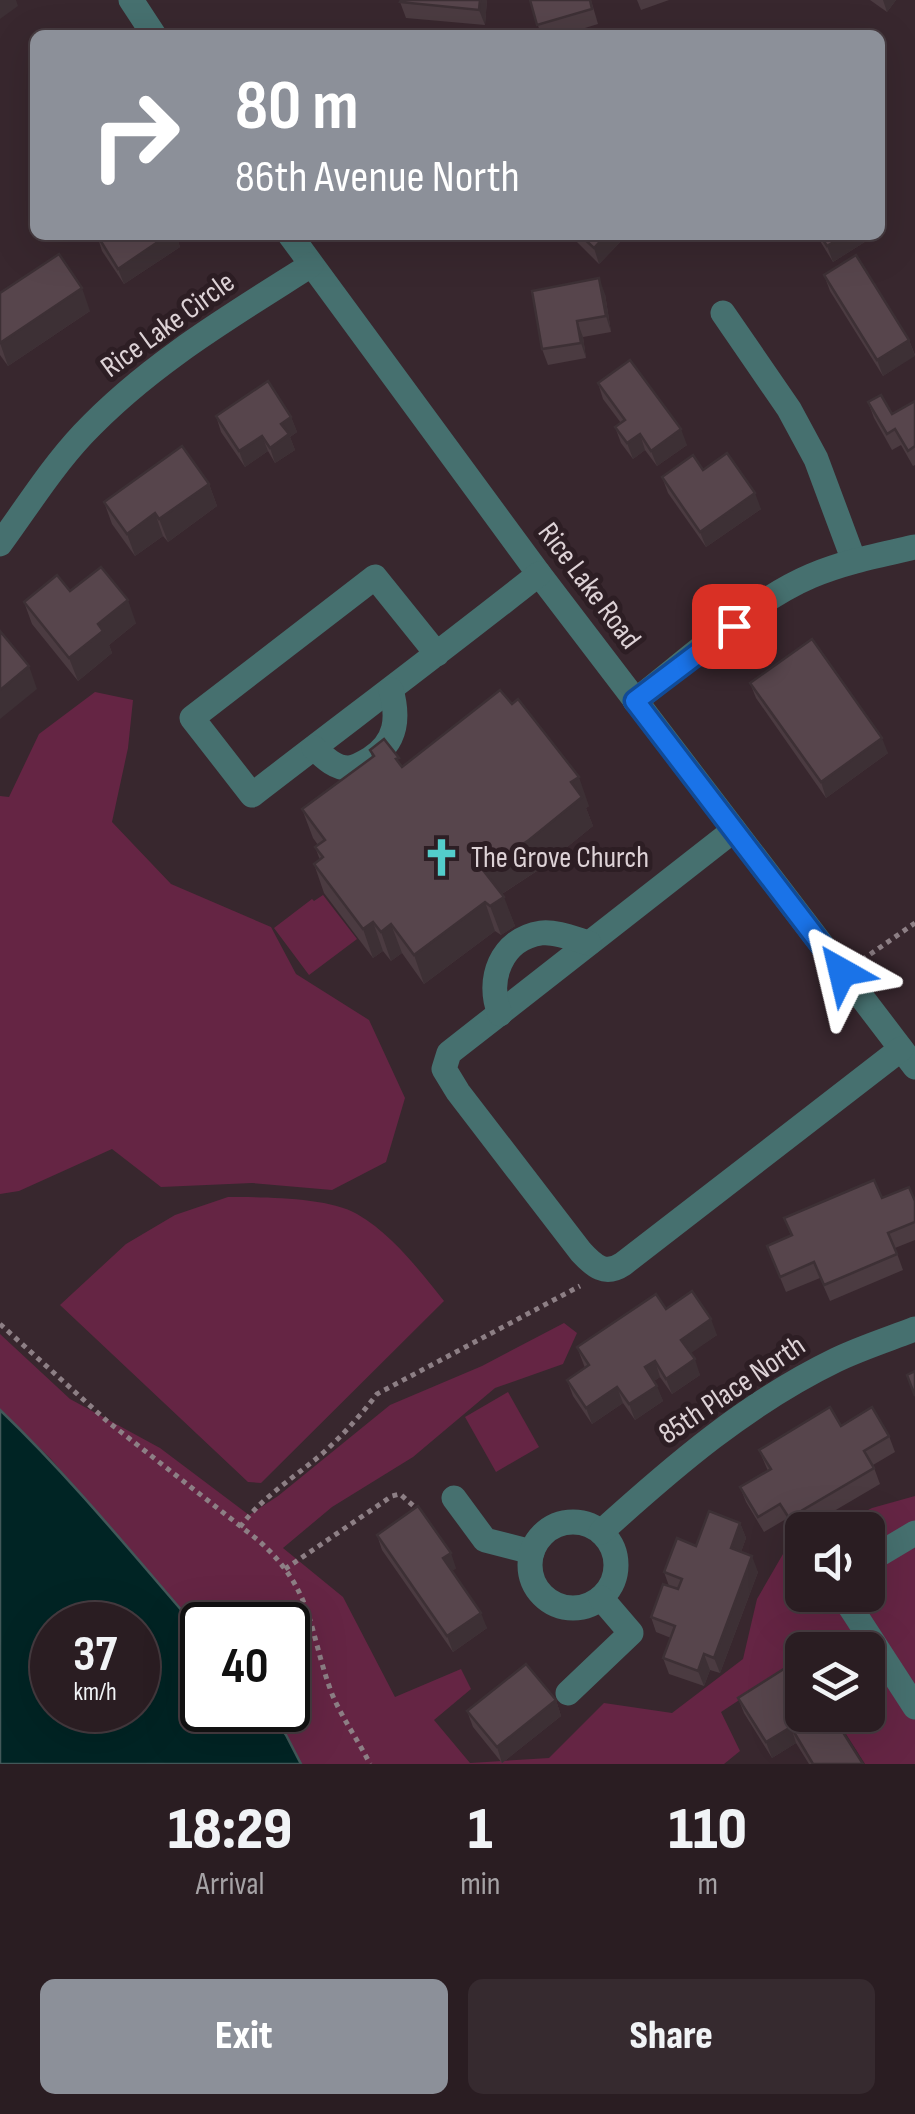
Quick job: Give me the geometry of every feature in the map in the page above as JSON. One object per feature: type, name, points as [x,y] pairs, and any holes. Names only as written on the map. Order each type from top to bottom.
[{"type":"street","points":[[132,0],[151,30]]},
{"type":"street","name":"Rice Lake Road","points":[[294,240],[539,574],[908,1058]]},
{"type":"street","name":"Rice Lake Circle","points":[[0,544],[51,473],[115,403],[158,365],[311,265]]},
{"type":"street","points":[[723,313],[789,409],[816,459],[854,562]]},
{"type":"street","points":[[635,701],[758,606],[808,577],[915,547]]},
{"type":"street","points":[[436,654],[376,577],[192,718],[252,795],[391,690],[539,574]]},
{"type":"street","points":[[314,748],[331,763],[347,768],[385,748],[395,729],[397,710],[391,690]]},
{"type":"street","points":[[734,830],[449,1053],[446,1076],[581,1252],[600,1269],[616,1268],[908,1058]]},
{"type":"street","points":[[500,1014],[494,988],[502,956],[542,932],[589,943]]},
{"type":"street","name":"85th Place North","points":[[601,1532],[709,1438],[757,1404],[838,1359],[915,1329]]},
{"type":"street","points":[[454,1498],[485,1540],[532,1552]]},
{"type":"street","points":[[573,1522],[588,1524],[601,1532],[616,1554],[614,1582],[602,1598],[584,1608],[570,1609],[545,1599],[530,1573],[532,1552],[545,1532],[558,1524],[573,1522]]},
{"type":"street","points":[[885,1551],[915,1533]]},
{"type":"street","points":[[568,1693],[630,1632],[602,1598]]},
{"type":"street","points":[[853,1612],[915,1707]]},
{"type":"path","points":[[862,960],[915,922]]},
{"type":"path","points":[[240,1527],[254,1507],[336,1440],[377,1394],[573,1291],[600,1269]]},
{"type":"path","points":[[0,1324],[108,1421],[269,1549],[306,1602],[334,1700],[370,1764]]},
{"type":"path","points":[[285,1569],[392,1496],[400,1494],[417,1509]]},
{"type":"shaded area","points":[[95,692],[133,700],[128,748],[112,822],[171,884],[271,927],[296,974],[369,1020],[405,1098],[386,1162],[332,1190],[252,1183],[161,1187],[112,1149],[19,1191],[0,1194],[0,796],[9,797],[39,734]]},
{"type":"shaded area","points":[[323,895],[357,939],[309,975],[274,928]]},
{"type":"shaded area","points":[[228,1197],[313,1201],[345,1208],[370,1222],[394,1243],[444,1301],[261,1483],[248,1482],[60,1305],[126,1244],[175,1215]]},
{"type":"shaded area","points":[[564,1323],[577,1333],[563,1364],[495,1388],[413,1457],[332,1507],[283,1548],[343,1597],[395,1697],[461,1669],[471,1689],[434,1720],[470,1763],[549,1758],[604,1703],[672,1713],[743,1659],[757,1599],[785,1553],[785,1612],[885,1612],[885,1512],[864,1512],[915,1496],[915,1764],[865,1764],[845,1732],[885,1732],[885,1632],[785,1632],[785,1670],[721,1712],[740,1751],[724,1764],[301,1764],[284,1732],[310,1732],[310,1602],[180,1602],[180,1609],[50,1458],[0,1410],[0,1334],[70,1399],[160,1448],[249,1515],[390,1405],[482,1366]]},
{"type":"shaded area","points":[[508,1392],[539,1447],[496,1472],[465,1417]]},
{"type":"water","points":[[0,1410],[79,1492],[180,1609],[180,1732],[284,1732],[301,1764],[0,1764]]},
{"type":"building","points":[[401,0],[480,0],[479,10]]},
{"type":"building","points":[[530,0],[590,0],[592,9],[537,25]]},
{"type":"building","points":[[100,240],[161,240],[118,269]]},
{"type":"building","points":[[585,240],[601,240],[594,248]]},
{"type":"building","points":[[59,254],[82,288],[0,343],[0,293]]},
{"type":"building","points":[[856,255],[909,340],[877,360],[824,275]]},
{"type":"building","points":[[599,278],[606,316],[577,321],[581,343],[542,349],[532,291]]},
{"type":"building","points":[[630,360],[681,429],[651,451],[640,434],[627,443],[615,427],[625,420],[598,383]]},
{"type":"building","points":[[268,381],[291,417],[281,424],[289,434],[270,448],[262,436],[239,451],[216,416]]},
{"type":"building","points":[[881,395],[892,414],[915,401],[915,446],[908,451],[895,429],[887,434],[868,402]]},
{"type":"building","points":[[182,446],[209,484],[159,519],[155,513],[127,534],[104,502]]},
{"type":"building","points":[[727,453],[755,493],[700,532],[662,477],[693,455],[703,470]]},
{"type":"building","points":[[101,567],[128,600],[98,624],[103,631],[69,658],[24,602],[57,575],[70,591]]},
{"type":"building","points":[[0,631],[29,666],[0,690]]},
{"type":"building","points":[[812,639],[882,738],[821,782],[750,683]]},
{"type":"building","name":"The Grove Church","points":[[500,690],[512,704],[518,699],[579,777],[571,782],[582,797],[529,840],[483,870],[504,897],[490,906],[485,902],[414,955],[391,924],[381,932],[373,922],[363,929],[314,864],[323,857],[315,847],[325,840],[302,809],[374,756],[370,750],[384,739],[402,767]]},
{"type":"building","points":[[874,1180],[882,1198],[909,1187],[915,1201],[915,1222],[888,1233],[897,1254],[824,1285],[814,1262],[780,1277],[767,1246],[792,1235],[784,1218]]},
{"type":"building","points":[[692,1291],[711,1319],[681,1340],[695,1359],[666,1379],[655,1361],[645,1367],[657,1386],[629,1404],[617,1387],[586,1408],[567,1380],[589,1365],[577,1347],[656,1294],[666,1309]]},
{"type":"building","points":[[915,1371],[915,1396],[907,1375]]},
{"type":"building","points":[[830,1407],[841,1426],[872,1407],[889,1436],[864,1451],[874,1468],[799,1512],[785,1512],[780,1504],[758,1517],[740,1487],[771,1469],[759,1450]]},
{"type":"building","points":[[418,1506],[451,1553],[443,1558],[481,1613],[447,1636],[377,1535]]},
{"type":"building","points":[[709,1511],[740,1523],[731,1548],[752,1556],[714,1658],[704,1654],[698,1671],[663,1658],[675,1626],[651,1617],[663,1584],[678,1589],[682,1579],[664,1572],[677,1538],[696,1546]]},
{"type":"building","points":[[526,1664],[556,1700],[497,1747],[467,1711]]},
{"type":"building","points":[[785,1668],[785,1731],[766,1742],[738,1698]]},
{"type":"building","points":[[794,1732],[843,1732],[863,1764],[813,1764]]},
{"type":"place","name":"The Grove Church","points":[[441,858]]},
{"type":"route","points":[[734,626],[635,701],[842,972]]}]
